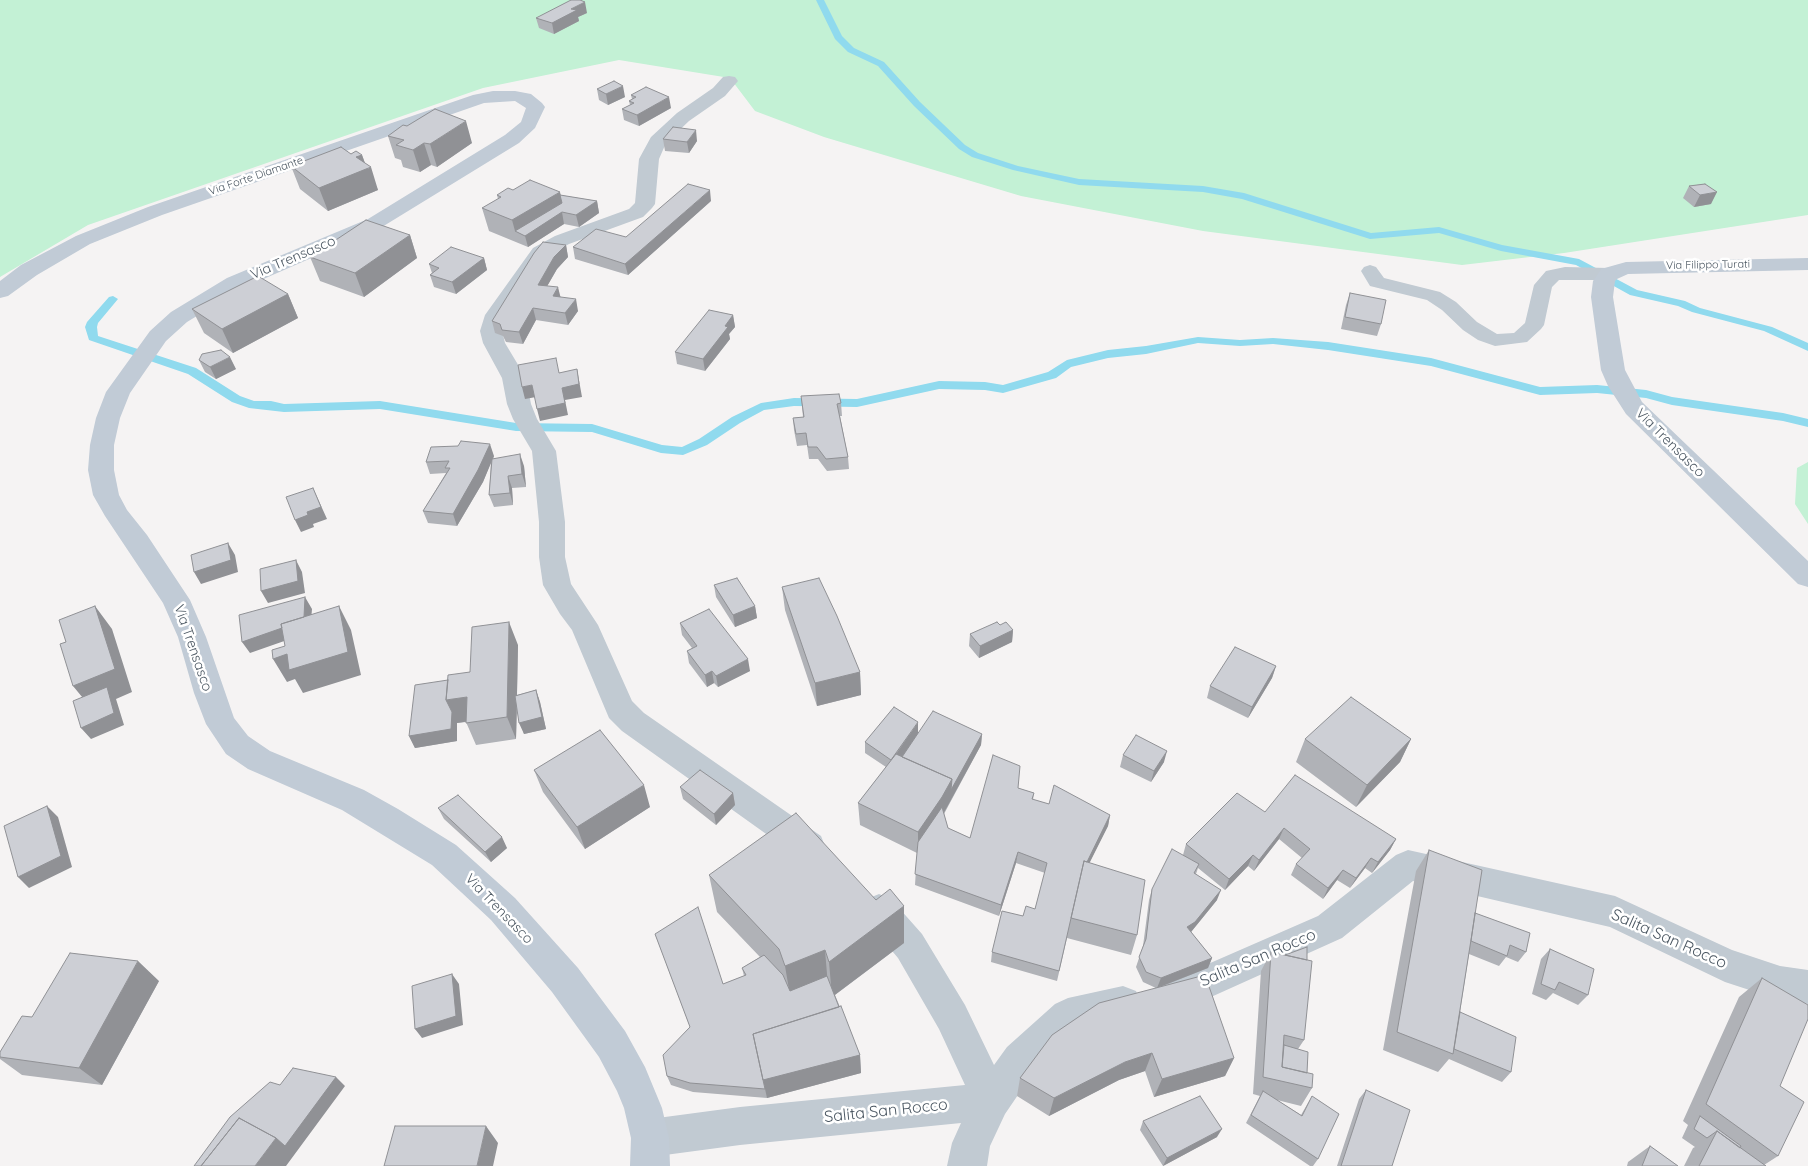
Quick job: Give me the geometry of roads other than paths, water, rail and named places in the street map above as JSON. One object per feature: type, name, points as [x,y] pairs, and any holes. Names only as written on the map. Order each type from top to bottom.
[{"type":"main road","name":"Via Forte Diamante","points":[[0,291],[29,270],[83,240],[156,211],[479,99],[505,95],[525,98]]},
{"type":"main road","name":"Via Trensasco","points":[[525,98],[536,107],[536,113],[530,124],[512,139],[375,223],[235,283],[179,317],[158,336],[118,392],[108,418],[102,445],[101,470],[106,495],[118,516],[138,542],[176,600],[192,637],[209,693],[221,724],[237,745],[259,760],[353,800],[387,819],[444,855],[503,909],[565,980],[612,1044],[632,1080],[640,1101],[650,1152]]},
{"type":"main road","name":"Via Filippo Turati","points":[[1609,274],[1626,268],[1808,264]]},
{"type":"main road","name":"Via Trensasco","points":[[1609,274],[1604,281],[1602,297],[1609,350],[1613,370],[1620,386],[1634,408],[1808,577]]},
{"type":"street","points":[[729,81],[719,92],[683,117],[658,141],[649,159],[645,204],[636,213],[562,240],[540,252],[496,315],[491,331],[494,343],[514,378],[519,404],[525,419],[544,450],[552,522],[552,558],[557,585],[570,607],[584,625],[620,708],[632,722],[808,845],[829,864]]},
{"type":"street","name":"Salita San Rocco","points":[[650,1152],[740,1126],[992,1101],[1020,1060],[1068,1016],[1212,980],[1330,928],[1408,865],[1616,912],[1725,965],[1780,983],[1808,987]]},
{"type":"street","points":[[857,890],[886,916],[910,946],[952,1017],[992,1101],[971,1143],[967,1166]]},
{"type":"lane","points":[[1370,271],[1377,282],[1434,296],[1449,306],[1470,326],[1495,340],[1520,338],[1534,326],[1541,292],[1547,280],[1553,275],[1609,274]]},
{"type":"waterway","points":[[820,0],[838,37],[851,50],[881,64],[917,104],[962,147],[975,155],[1016,168],[1079,182],[1203,189],[1244,196],[1370,236],[1439,230],[1501,248],[1579,262],[1634,293],[1681,303],[1696,310],[1768,329],[1808,347]]},
{"type":"waterway","points":[[113,299],[93,322],[91,327],[93,338],[192,371],[236,399],[253,405],[271,405],[284,408],[380,405],[516,427],[592,428],[661,449],[683,451],[703,442],[736,420],[761,407],[794,402],[857,403],[939,385],[985,386],[1003,389],[1052,375],[1067,364],[1108,354],[1146,350],[1198,340],[1240,343],[1273,341],[1328,346],[1431,362],[1540,391],[1597,389],[1646,394],[1672,401],[1783,417],[1808,423]]}]
